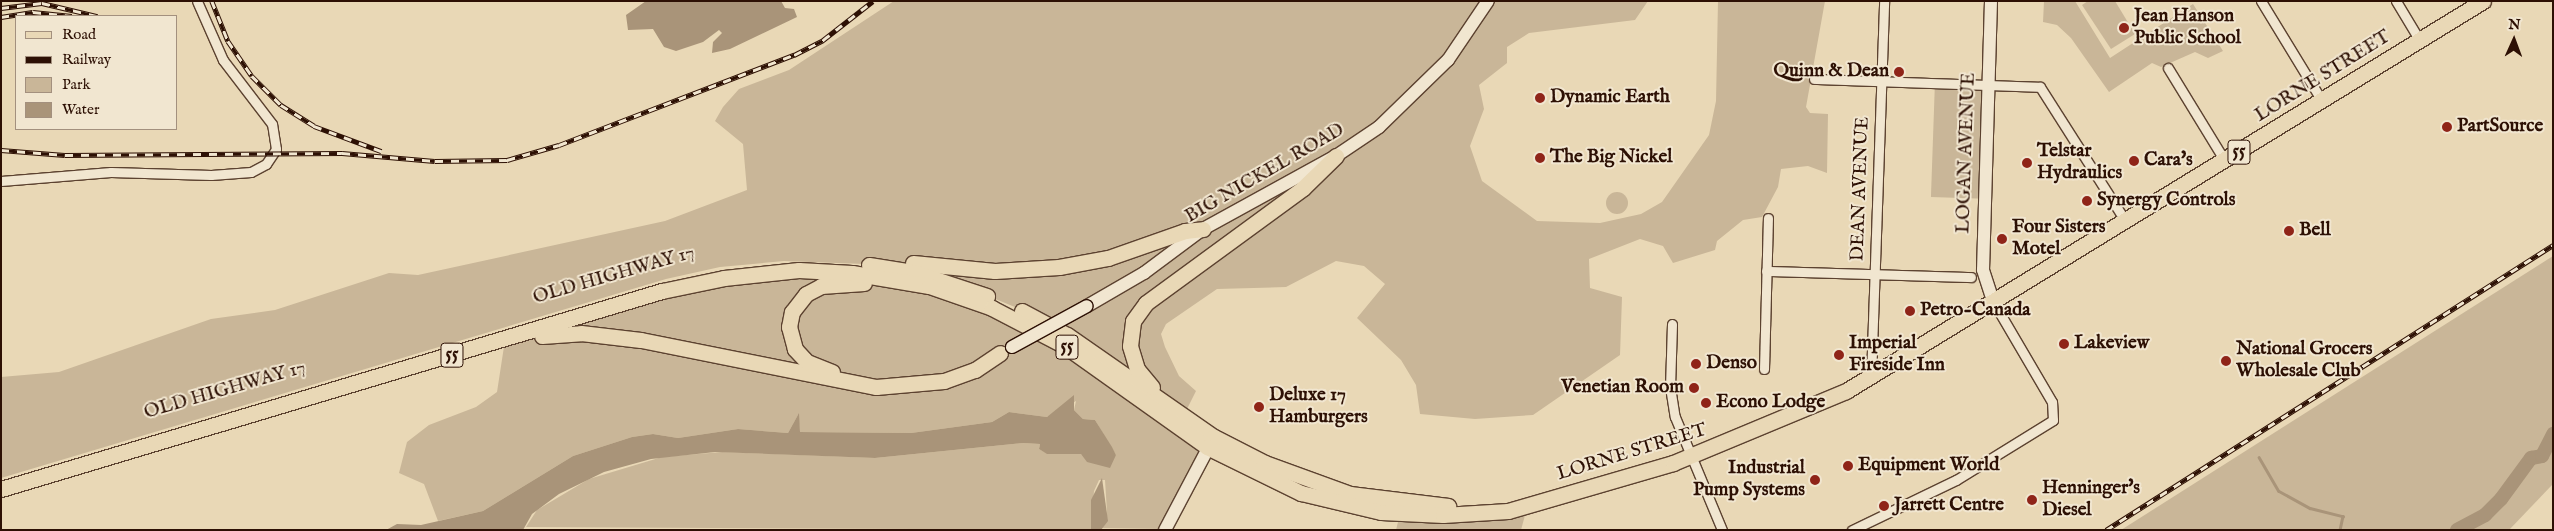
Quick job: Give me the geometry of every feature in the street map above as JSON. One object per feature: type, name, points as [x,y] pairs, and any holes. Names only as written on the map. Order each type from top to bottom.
[{"type":"main road","name":"BIG NICKEL ROAD","points":[[1006,350],[1144,273],[1203,229],[1336,156],[1420,92],[1452,54],[1488,1]]},
{"type":"main road","name":"LOGAN AVENUE","points":[[1991,1],[1983,270],[1994,303]]},
{"type":"main road","name":"LORNE STREET","points":[[1211,442],[1294,476],[1350,494],[1447,506],[1542,500],[1692,457],[1871,378],[2483,1]]},
{"type":"main road","points":[[1166,404],[1144,379],[1131,356],[1130,335],[1140,310],[1186,270],[1303,188],[1336,156]]},
{"type":"main road","points":[[865,265],[882,260],[995,271],[1059,267],[1108,258],[1185,231],[1203,229]]},
{"type":"main road","name":"OLD HIGHWAY 17","points":[[1,478],[688,274],[767,263],[865,265],[940,279],[1020,310],[1067,335],[1166,404],[1211,442]]},
{"type":"main road","name":"OLD HIGHWAY 17","points":[[1,489],[662,291],[755,273],[829,271],[909,282],[970,300],[1028,325],[1065,346],[1211,442]]},
{"type":"main road","points":[[909,282],[840,283],[812,290],[800,300],[789,320],[795,349],[807,362],[826,370],[881,378],[942,373],[1006,350]]},
{"type":"main road","points":[[508,338],[567,332],[609,335],[876,388],[944,381],[975,370],[1006,350]]},
{"type":"main road","points":[[1165,530],[1211,442]]},
{"type":"street","points":[[1,181],[111,172],[211,175],[251,172],[266,164],[276,149],[272,124],[223,60],[197,1]]},
{"type":"street","name":"DEAN AVENUE","points":[[1871,378],[1884,1]]},
{"type":"street","points":[[2261,1],[2322,101]]},
{"type":"street","points":[[2396,1],[2420,41]]},
{"type":"street","points":[[2168,68],[2225,161]]},
{"type":"street","points":[[1814,79],[2035,85],[2045,91],[2126,222]]},
{"type":"street","points":[[1764,369],[1768,218]]},
{"type":"street","points":[[1766,272],[1971,277]]},
{"type":"street","points":[[1852,530],[1956,480],[2053,420],[2052,402],[1994,303]]},
{"type":"street","points":[[1672,324],[1672,403],[1722,530]]},
{"type":"green space","points":[[894,1],[1648,1],[1635,20],[1529,33],[1507,47],[1507,63],[1479,85],[1484,109],[1470,146],[1482,181],[1537,221],[1600,223],[1641,214],[1662,202],[1709,135],[1716,101],[1718,1],[1825,1],[1806,107],[1810,113],[1828,114],[1827,173],[1808,166],[1781,169],[1778,187],[1762,217],[1743,220],[1717,241],[1715,250],[1673,263],[1663,246],[1640,239],[1589,259],[1590,288],[1622,297],[1620,355],[1533,415],[1475,419],[1420,414],[1416,385],[1401,360],[1357,318],[1385,284],[1364,266],[1336,261],[1286,287],[1217,289],[1166,324],[1161,334],[1165,347],[1179,376],[1196,391],[1184,415],[1020,309],[961,285],[864,264],[784,261],[720,267],[666,279],[1,478],[1,377],[59,372],[211,319],[275,310],[389,273],[418,275],[665,221],[747,190],[743,144],[715,121],[723,107],[739,89],[789,70]]},
{"type":"green space","points":[[2044,1],[2075,1],[2110,58],[2193,4],[2223,51],[2208,58],[2195,52],[2161,67],[2152,63],[2109,92],[2071,38],[2057,25],[2043,22]]},
{"type":"green space","points":[[2088,1],[2115,1],[2135,34],[2111,49],[2082,5]]},
{"type":"green space","points":[[1935,81],[1988,83],[1984,199],[1931,197]]},
{"type":"green space","points":[[1617,192],[1625,195],[1628,203],[1625,211],[1617,214],[1609,211],[1606,203],[1609,195]]},
{"type":"green space","points":[[2553,256],[2553,484],[2509,530],[2121,530]]},
{"type":"green space","points":[[755,274],[889,279],[1028,326],[1208,448],[1166,529],[1102,528],[1107,512],[1105,480],[1099,480],[1094,491],[1091,530],[526,527],[537,510],[589,479],[662,457],[722,452],[875,458],[1023,443],[1040,444],[1039,449],[1048,454],[1081,454],[1100,465],[1116,455],[1095,420],[1083,419],[1074,410],[1076,401],[1047,417],[1009,412],[992,422],[911,433],[800,432],[798,415],[788,433],[738,429],[678,438],[653,434],[632,437],[573,456],[483,511],[438,521],[424,484],[399,473],[407,442],[429,425],[476,407],[497,392],[505,340]]},
{"type":"green space","points":[[1528,504],[1521,530],[1396,530],[1400,514]]},
{"type":"water","points":[[646,1],[781,1],[785,8],[794,9],[797,17],[730,49],[712,53],[713,42],[722,33],[719,30],[703,42],[676,51],[664,47],[653,29],[628,30],[626,15]]},
{"type":"water","points":[[1074,395],[1074,410],[1083,419],[1095,420],[1116,455],[1110,468],[1087,462],[1081,454],[1047,454],[1039,449],[1040,444],[1023,443],[875,458],[715,452],[651,459],[604,472],[559,494],[532,514],[523,530],[386,530],[397,524],[421,525],[483,511],[573,456],[632,437],[653,434],[678,438],[738,429],[788,433],[799,413],[800,432],[911,433],[992,422],[1009,412],[1047,417]]},
{"type":"water","points":[[1102,478],[1108,521],[1101,530],[1091,530],[1091,500]]},
{"type":"waterway","points":[[2457,530],[2485,515],[2501,499],[2531,458],[2542,456],[2553,434]]},
{"type":"waterway","points":[[2259,457],[2279,491],[2310,508],[2343,516],[2340,530]]},
{"type":"railway","points":[[212,1],[228,41],[252,76],[281,105],[314,126],[381,151]]},
{"type":"railway","points":[[1,150],[65,155],[342,153],[435,161],[507,160],[559,145],[794,55],[823,40],[873,1]]},
{"type":"railway","points":[[1,8],[42,3],[93,15]]},
{"type":"railway","points":[[1,17],[33,12],[62,15]]},
{"type":"railway","points":[[2106,530],[2553,245]]},
{"type":"place","name":"Jean Hanson Public School","points":[[2124,28]]},
{"type":"place","name":"Quinn & Dean","points":[[1899,72]]},
{"type":"place","name":"Dynamic Earth","points":[[1540,98]]},
{"type":"place","name":"PartSource","points":[[2447,127]]},
{"type":"place","name":"The Big Nickel","points":[[1540,158]]},
{"type":"place","name":"Cara's","points":[[2134,161]]},
{"type":"place","name":"Telstar Hydraulics","points":[[2027,163]]},
{"type":"place","name":"Synergy Controls","points":[[2087,201]]},
{"type":"place","name":"Bell","points":[[2289,231]]},
{"type":"place","name":"Four Sisters Motel","points":[[2002,239]]},
{"type":"place","name":"Petro-Canada","points":[[1910,311]]},
{"type":"place","name":"Lakeview","points":[[2064,344]]},
{"type":"place","name":"Imperial Fireside Inn","points":[[1839,355]]},
{"type":"place","name":"National Grocers Wholesale Club","points":[[2226,361]]},
{"type":"place","name":"Denso","points":[[1696,364]]},
{"type":"place","name":"Venetian Room","points":[[1694,388]]},
{"type":"place","name":"Econo Lodge","points":[[1706,403]]},
{"type":"place","name":"Deluxe 17 Hamburgers","points":[[1259,407]]},
{"type":"place","name":"Equipment World","points":[[1848,466]]},
{"type":"place","name":"Industrial Pump Systems","points":[[1815,480]]},
{"type":"place","name":"Henninger's Diesel","points":[[2032,500]]},
{"type":"place","name":"Jarrett Centre","points":[[1884,506]]}]
